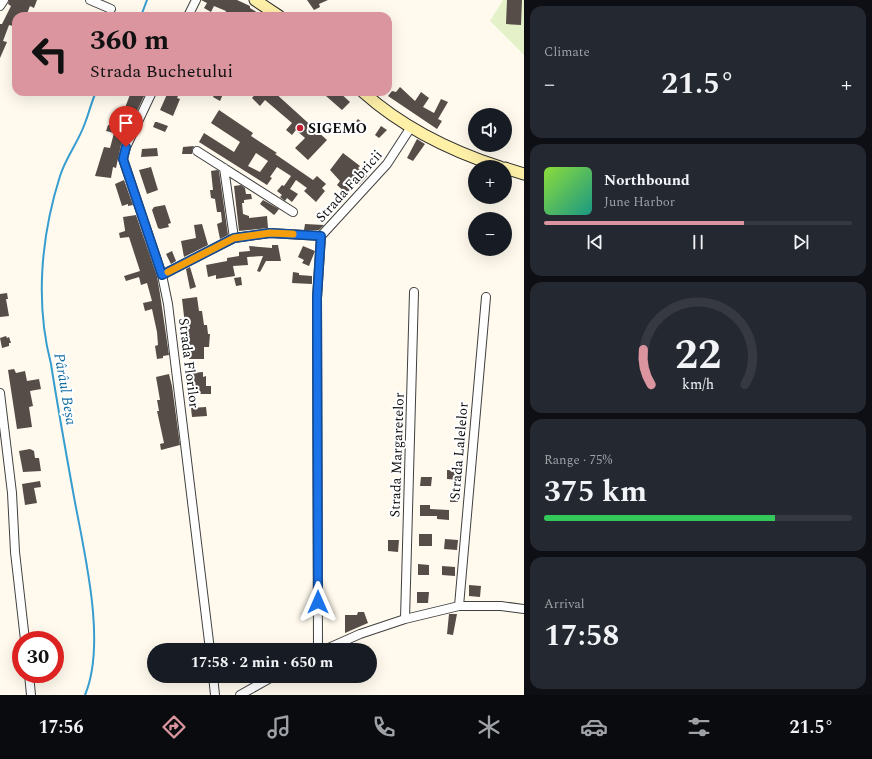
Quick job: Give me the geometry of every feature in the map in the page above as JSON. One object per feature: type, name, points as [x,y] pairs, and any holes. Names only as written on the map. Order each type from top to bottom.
[{"type":"main road","points":[[255,0],[273,12]]},
{"type":"main road","points":[[368,96],[411,127],[468,156],[480,160]]},
{"type":"main road","points":[[512,170],[524,174]]},
{"type":"street","points":[[0,6],[4,0]]},
{"type":"street","points":[[90,0],[110,9]]},
{"type":"street","points":[[190,12],[196,0]]},
{"type":"street","name":"Strada Florilor","points":[[150,96],[126,147],[123,159],[162,275],[172,329],[209,643]]},
{"type":"street","name":"Strada Fabricii","points":[[318,643],[317,298],[321,236],[387,164],[411,127]]},
{"type":"street","points":[[197,151],[293,212]]},
{"type":"street","points":[[224,168],[234,238]]},
{"type":"street","points":[[162,275],[234,238],[270,233],[321,236]]},
{"type":"street","name":"Strada Margaretelor","points":[[405,619],[414,292]]},
{"type":"street","name":"Strada Lalelelor","points":[[459,606],[486,297]]},
{"type":"street","points":[[0,393],[12,493],[24,631]]},
{"type":"street","points":[[340,643],[360,634],[405,619],[459,606],[501,606],[524,609]]},
{"type":"street","points":[[30,683],[31,695]]},
{"type":"street","points":[[214,683],[215,695]]},
{"type":"street","points":[[240,695],[261,683]]},
{"type":"green space","points":[[503,0],[524,0],[524,55],[490,21]]},
{"type":"building","points":[[9,0],[37,0],[34,8],[30,6],[28,12],[12,12],[12,26],[9,25],[3,41],[7,42],[0,58],[0,24],[2,24],[11,6],[8,4]]},
{"type":"building","points":[[201,0],[237,0],[250,6],[250,8],[256,12],[226,12],[214,6],[211,12],[204,8],[207,3]]},
{"type":"building","points":[[307,0],[328,0],[319,4],[320,7],[314,10]]},
{"type":"building","points":[[507,0],[522,0],[521,25],[506,24]]},
{"type":"building","points":[[400,87],[415,101],[421,92],[429,98],[423,107],[434,113],[441,99],[448,102],[438,119],[442,121],[437,129],[388,96],[392,96],[392,91],[396,92]]},
{"type":"building","points":[[129,96],[144,96],[121,145],[116,168],[113,167],[111,178],[95,176],[104,147],[110,148],[114,133],[106,131],[108,125],[118,126]]},
{"type":"building","points":[[166,96],[178,96],[177,98],[180,99],[173,116],[160,110]]},
{"type":"building","points":[[213,96],[222,96],[220,101]]},
{"type":"building","name":"SIGEMO","points":[[254,96],[278,96],[327,140],[308,160],[295,148],[305,138],[296,130],[292,135],[286,130],[292,123],[265,100],[260,106],[252,98]]},
{"type":"building","points":[[326,96],[343,96],[350,102],[342,110]]},
{"type":"building","points":[[219,110],[253,133],[251,136],[313,180],[317,176],[326,184],[322,188],[325,191],[316,202],[304,191],[307,188],[296,180],[290,189],[298,194],[292,202],[287,198],[285,201],[280,197],[282,195],[277,191],[282,185],[284,186],[291,176],[277,167],[270,177],[272,178],[267,185],[199,142],[204,133],[234,152],[240,142],[211,123]],"holes":[[[256,153],[268,161],[260,172],[248,166]]]},
{"type":"building","points":[[358,119],[363,123],[358,129],[353,125]]},
{"type":"building","points":[[155,122],[168,126],[165,132],[153,127]]},
{"type":"building","points":[[381,126],[387,130],[379,138],[375,135]]},
{"type":"building","points":[[417,139],[425,144],[413,161],[407,158]]},
{"type":"building","points":[[194,146],[192,154],[182,154],[183,147]]},
{"type":"building","points":[[157,148],[158,156],[141,157],[142,149]]},
{"type":"building","points":[[343,153],[360,166],[358,168],[367,176],[359,185],[356,183],[347,194],[337,185],[340,181],[330,170]]},
{"type":"building","points":[[151,167],[158,190],[147,194],[139,170]]},
{"type":"building","points":[[211,171],[219,171],[228,235],[220,239],[217,224],[222,222],[221,212],[217,212],[215,199],[211,198],[210,190],[213,190]]},
{"type":"building","points":[[124,180],[133,205],[128,206],[128,204],[122,206],[115,184]]},
{"type":"building","points":[[241,185],[245,188],[246,194],[251,194],[252,199],[244,200],[244,203],[242,203],[243,214],[249,216],[249,218],[267,216],[268,228],[239,231],[234,186]]},
{"type":"building","points":[[263,200],[279,209],[274,215],[260,204]]},
{"type":"building","points":[[165,205],[171,223],[168,224],[169,227],[160,229],[158,228],[152,210],[154,207]]},
{"type":"building","points":[[136,215],[157,276],[169,355],[163,356],[163,358],[157,359],[155,346],[158,345],[157,332],[152,309],[145,311],[143,303],[152,301],[147,283],[141,285],[139,277],[126,281],[124,276],[140,271],[129,237],[120,238],[119,233],[125,231],[123,217]]},
{"type":"building","points":[[202,224],[208,245],[184,257],[181,241],[196,238],[194,225]]},
{"type":"building","points":[[305,224],[324,225],[319,230],[304,230]]},
{"type":"building","points":[[272,245],[278,245],[281,261],[266,261],[260,272],[257,271],[263,256],[247,257],[248,265],[233,266],[235,276],[216,279],[216,275],[208,277],[206,265],[227,261],[227,258],[239,256],[239,252],[250,251],[249,246],[272,248]]},
{"type":"building","points":[[303,246],[315,251],[309,266],[302,263],[304,260],[298,257]]},
{"type":"building","points":[[172,251],[176,261],[171,264],[166,254]]},
{"type":"building","points":[[190,267],[196,287],[190,289],[186,269]]},
{"type":"building","points":[[293,272],[299,273],[299,275],[312,276],[312,284],[292,283]]},
{"type":"building","points":[[241,277],[242,285],[236,286],[234,278]]},
{"type":"building","points":[[7,293],[8,299],[6,299],[9,316],[0,317],[0,294]]},
{"type":"building","points":[[197,297],[199,311],[202,311],[204,325],[207,325],[208,334],[210,334],[209,347],[204,347],[204,359],[189,359],[182,299]]},
{"type":"building","points":[[6,336],[7,338],[9,337],[11,343],[9,343],[9,346],[2,348],[0,338]]},
{"type":"building","points":[[14,369],[16,373],[25,371],[27,381],[39,379],[41,389],[30,391],[33,406],[29,407],[32,427],[17,429],[8,370]]},
{"type":"building","points":[[203,372],[203,377],[206,376],[206,386],[211,386],[211,394],[193,394],[191,373]]},
{"type":"building","points":[[169,374],[180,445],[161,450],[160,444],[164,443],[157,411],[159,411],[157,400],[160,400],[156,377]]},
{"type":"building","points":[[206,407],[207,416],[192,417],[191,408]]},
{"type":"building","points":[[30,449],[34,451],[35,458],[39,458],[41,471],[23,472],[19,451]]},
{"type":"building","points":[[447,470],[461,471],[461,480],[447,479]]},
{"type":"building","points":[[421,477],[432,477],[431,486],[420,486]]},
{"type":"building","points":[[40,481],[41,487],[34,488],[37,503],[25,505],[22,484]]},
{"type":"building","points":[[451,492],[459,492],[458,502],[450,502]]},
{"type":"building","points":[[420,505],[430,505],[430,509],[449,510],[449,520],[437,519],[437,516],[420,516]]},
{"type":"building","points":[[419,534],[432,534],[432,546],[419,546]]},
{"type":"building","points":[[445,539],[458,540],[457,550],[444,549]]},
{"type":"building","points":[[388,540],[399,540],[398,552],[388,551]]},
{"type":"building","points":[[418,564],[429,565],[429,575],[418,575]]},
{"type":"building","points":[[442,566],[455,567],[455,576],[442,575]]},
{"type":"building","points":[[469,585],[481,586],[480,597],[469,596]]},
{"type":"building","points":[[417,592],[429,592],[428,603],[417,603]]},
{"type":"building","points":[[358,612],[364,612],[368,623],[345,633],[345,615],[357,615]]},
{"type":"building","points":[[449,614],[457,614],[453,635],[447,634]]},
{"type":"waterway","name":"Pârâul Beșa","points":[[142,12],[147,0]]},
{"type":"waterway","name":"Pârâul Beșa","points":[[85,695],[91,674],[94,650],[92,597],[46,341],[43,317],[42,270],[48,222],[60,176],[82,130],[94,96]]},
{"type":"slow traffic","points":[[168,272],[234,238],[270,233],[293,234]]},
{"type":"place","name":"SIGEMO","points":[[300,128]]},
{"type":"route","points":[[126,147],[123,159],[162,275],[234,238],[270,233],[321,236],[317,298],[318,602]]}]
